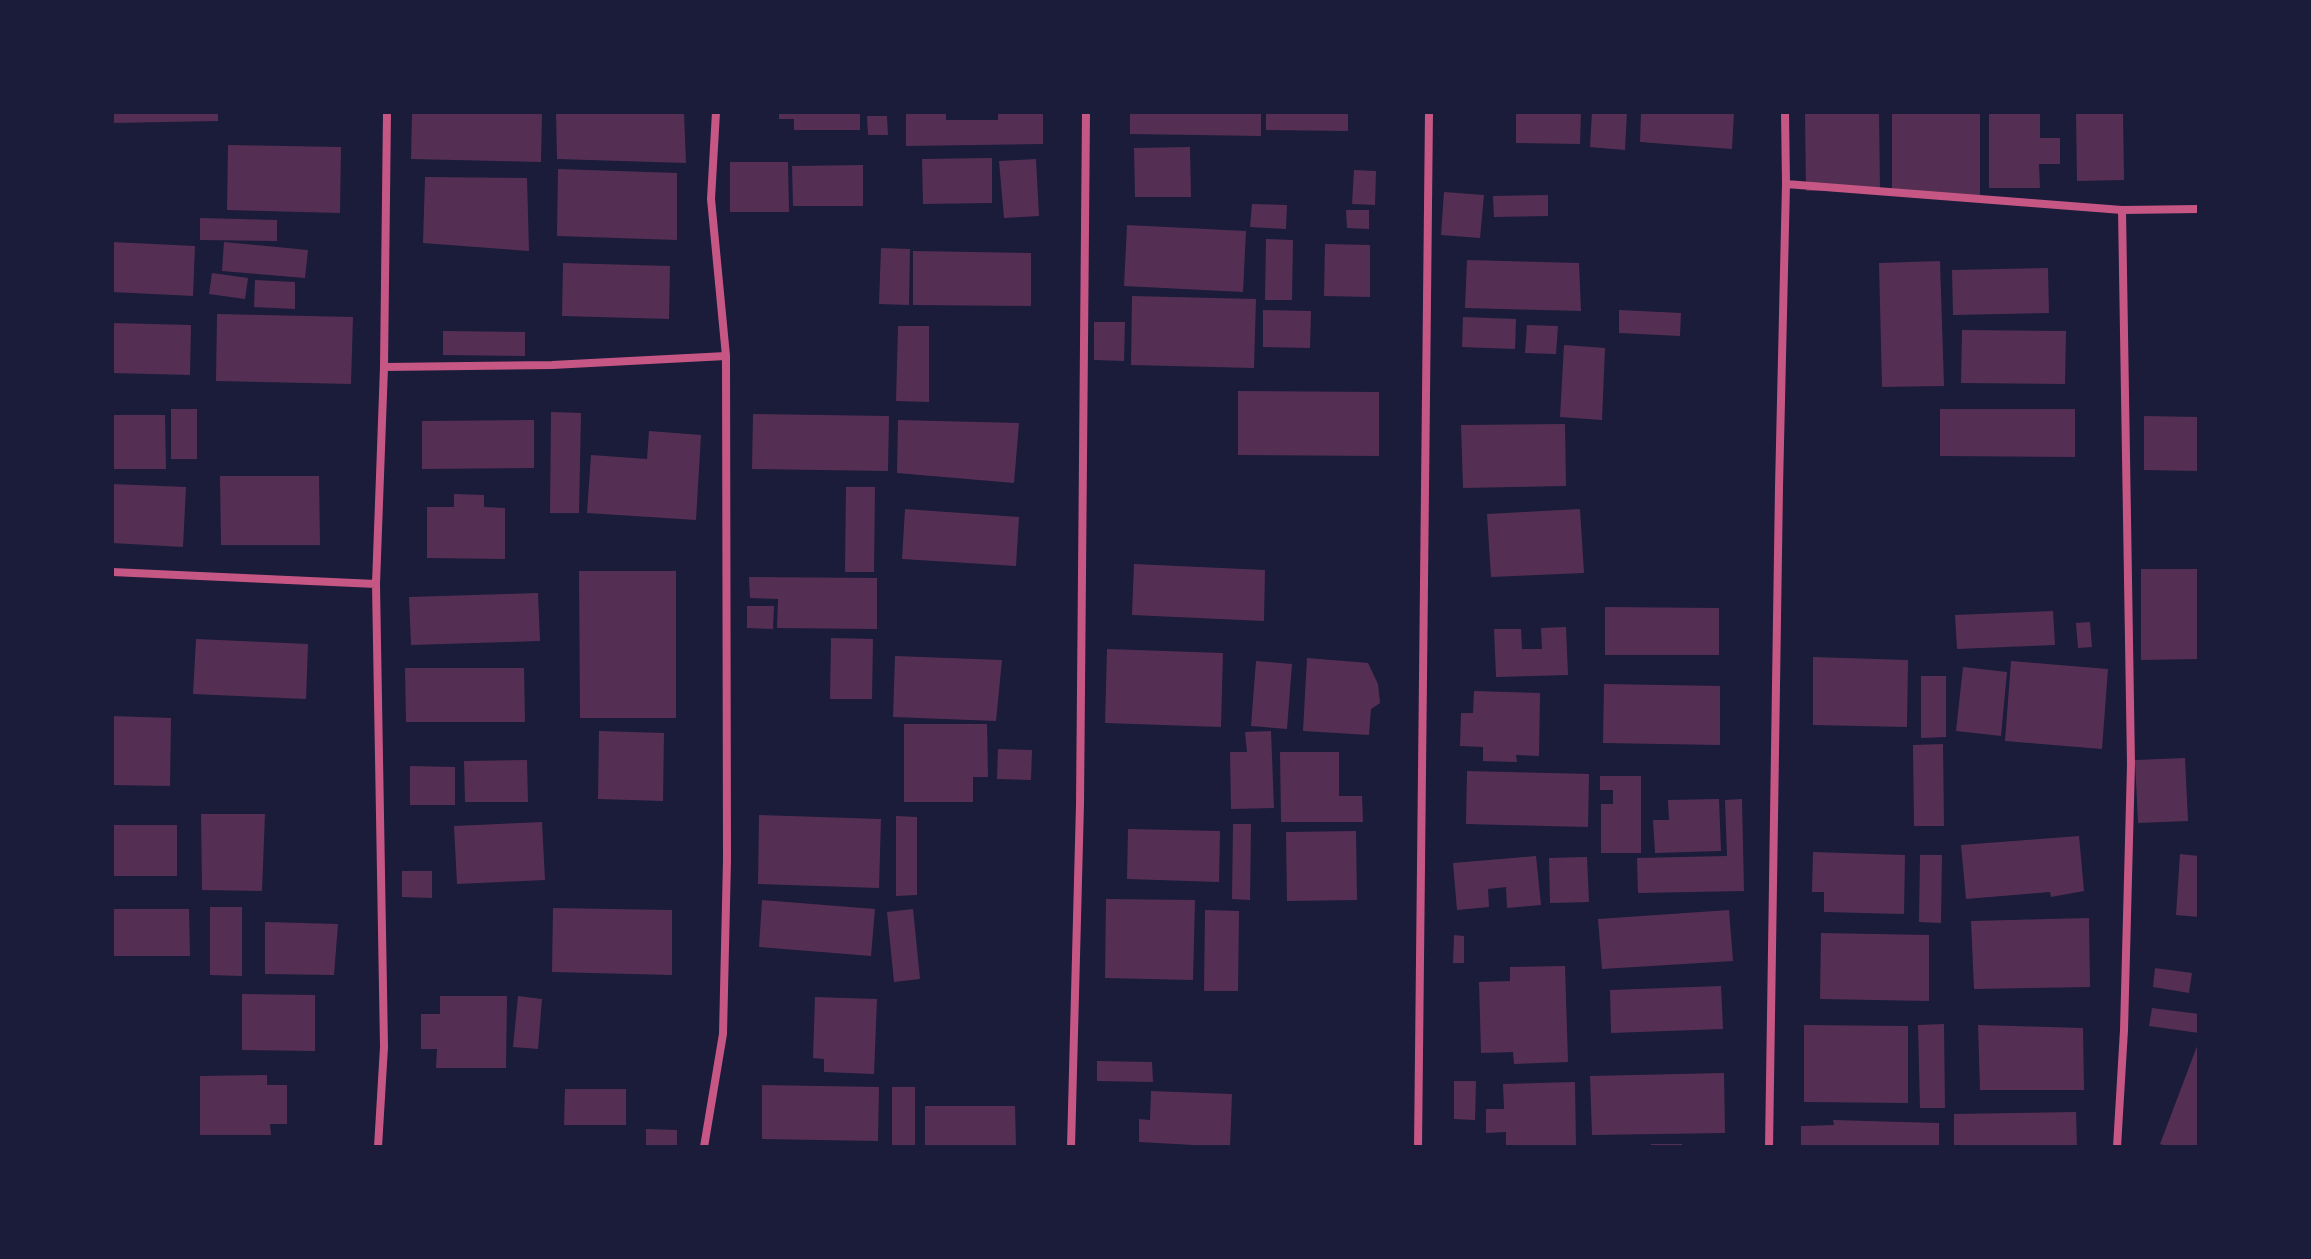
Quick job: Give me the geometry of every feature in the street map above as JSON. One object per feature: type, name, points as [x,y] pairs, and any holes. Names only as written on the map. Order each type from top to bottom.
[{"type":"street","points":[[378,1147],[384,1047],[376,584],[384,367],[387,112]]},
{"type":"street","points":[[704,1147],[723,1034],[727,860],[726,356],[711,199],[716,112]]},
{"type":"street","points":[[1071,1147],[1080,804],[1086,112]]},
{"type":"street","points":[[1418,1147],[1429,112]]},
{"type":"street","points":[[1769,1147],[1785,112]]},
{"type":"street","points":[[1786,184],[2122,210],[2199,209]]},
{"type":"street","points":[[2117,1147],[2124,1030],[2131,764],[2122,210]]},
{"type":"street","points":[[384,367],[552,365],[726,356]]},
{"type":"street","points":[[112,572],[376,584]]},
{"type":"building","points":[[112,112],[218,112],[218,121],[112,123]]},
{"type":"building","points":[[412,112],[542,112],[541,162],[411,159]]},
{"type":"building","points":[[556,112],[684,112],[686,163],[557,159]]},
{"type":"building","points":[[779,112],[860,112],[860,130],[794,130],[794,119],[779,119]]},
{"type":"building","points":[[906,112],[946,112],[946,120],[998,120],[998,112],[1043,112],[1043,144],[906,146]]},
{"type":"building","points":[[1130,112],[1261,112],[1261,136],[1130,134]]},
{"type":"building","points":[[1266,112],[1348,112],[1348,131],[1266,130]]},
{"type":"building","points":[[1516,112],[1581,112],[1580,144],[1516,143]]},
{"type":"building","points":[[1592,112],[1627,112],[1625,150],[1590,147]]},
{"type":"building","points":[[1641,112],[1734,112],[1732,149],[1640,142]]},
{"type":"building","points":[[1805,112],[1879,112],[1880,190],[1806,191]]},
{"type":"building","points":[[1892,112],[1980,112],[1980,197],[1892,196]]},
{"type":"building","points":[[1989,112],[2040,112],[2040,138],[2060,138],[2060,164],[2039,164],[2040,188],[1989,188]]},
{"type":"building","points":[[2076,112],[2123,112],[2124,180],[2077,181]]},
{"type":"building","points":[[867,116],[887,116],[888,135],[868,135]]},
{"type":"building","points":[[228,145],[341,147],[340,213],[227,210]]},
{"type":"building","points":[[1190,147],[1191,197],[1135,197],[1134,148]]},
{"type":"building","points":[[992,158],[992,203],[923,204],[922,159]]},
{"type":"building","points":[[1036,159],[1039,216],[1004,218],[999,161]]},
{"type":"building","points":[[730,162],[788,162],[789,212],[730,212]]},
{"type":"building","points":[[863,165],[863,206],[793,206],[792,166]]},
{"type":"building","points":[[558,169],[677,173],[677,240],[557,236]]},
{"type":"building","points":[[1354,170],[1376,171],[1375,205],[1352,204]]},
{"type":"building","points":[[425,177],[527,178],[529,251],[423,243]]},
{"type":"building","points":[[1444,192],[1484,195],[1480,238],[1441,235]]},
{"type":"building","points":[[1548,195],[1548,216],[1494,217],[1493,196]]},
{"type":"building","points":[[1252,204],[1287,205],[1286,229],[1250,227]]},
{"type":"building","points":[[1346,210],[1369,210],[1369,229],[1347,228]]},
{"type":"building","points":[[200,218],[277,220],[277,241],[200,240]]},
{"type":"building","points":[[1127,225],[1246,231],[1243,292],[1124,286]]},
{"type":"building","points":[[1266,239],[1293,240],[1292,300],[1265,300]]},
{"type":"building","points":[[112,242],[195,246],[193,296],[112,292]]},
{"type":"building","points":[[224,242],[308,250],[305,278],[222,271]]},
{"type":"building","points":[[1325,244],[1370,245],[1370,297],[1324,296]]},
{"type":"building","points":[[881,248],[910,249],[909,305],[879,304]]},
{"type":"building","points":[[913,251],[1031,253],[1031,306],[913,305]]},
{"type":"building","points":[[1467,260],[1579,263],[1581,311],[1465,308]]},
{"type":"building","points":[[1940,261],[1944,386],[1882,387],[1879,263]]},
{"type":"building","points":[[563,263],[670,266],[669,319],[562,316]]},
{"type":"building","points":[[2048,268],[2049,313],[1953,315],[1952,270]]},
{"type":"building","points":[[212,273],[248,278],[245,299],[209,294]]},
{"type":"building","points":[[255,280],[295,282],[295,309],[254,307]]},
{"type":"building","points":[[1132,296],[1256,299],[1254,368],[1131,365]]},
{"type":"building","points":[[1263,310],[1311,311],[1310,348],[1263,347]]},
{"type":"building","points":[[1619,310],[1681,313],[1680,336],[1619,333]]},
{"type":"building","points":[[217,314],[353,317],[351,384],[216,381]]},
{"type":"building","points":[[1463,317],[1516,319],[1515,349],[1462,347]]},
{"type":"building","points":[[1094,322],[1125,322],[1124,361],[1094,360]]},
{"type":"building","points":[[112,323],[191,325],[190,375],[112,373]]},
{"type":"building","points":[[1527,325],[1558,326],[1556,354],[1525,353]]},
{"type":"building","points":[[898,326],[929,326],[929,402],[896,401]]},
{"type":"building","points":[[1962,330],[2066,331],[2065,384],[1961,383]]},
{"type":"building","points":[[443,331],[525,332],[525,356],[443,355]]},
{"type":"building","points":[[1564,345],[1605,348],[1602,420],[1560,417]]},
{"type":"building","points":[[1238,391],[1379,392],[1379,456],[1238,455]]},
{"type":"building","points":[[171,409],[197,409],[197,459],[171,459]]},
{"type":"building","points":[[1940,409],[2075,409],[2075,457],[1940,456]]},
{"type":"building","points":[[551,412],[581,413],[579,513],[550,513]]},
{"type":"building","points":[[753,414],[889,416],[888,471],[752,469]]},
{"type":"building","points":[[112,415],[165,415],[166,469],[112,469]]},
{"type":"building","points":[[2144,416],[2199,417],[2199,471],[2144,470]]},
{"type":"building","points":[[534,420],[534,468],[422,469],[422,421]]},
{"type":"building","points":[[898,420],[1019,423],[1014,483],[897,473]]},
{"type":"building","points":[[1565,424],[1566,486],[1463,488],[1461,425]]},
{"type":"building","points":[[649,431],[701,435],[696,520],[587,513],[591,455],[647,459]]},
{"type":"building","points":[[220,476],[319,476],[320,545],[221,545]]},
{"type":"building","points":[[112,484],[186,487],[183,547],[112,543]]},
{"type":"building","points":[[846,487],[875,487],[874,572],[845,572]]},
{"type":"building","points":[[454,494],[484,495],[484,507],[505,508],[505,559],[427,558],[427,507],[454,507]]},
{"type":"building","points":[[905,509],[1019,517],[1016,566],[902,559]]},
{"type":"building","points":[[1580,509],[1584,573],[1491,577],[1487,514]]},
{"type":"building","points":[[1134,564],[1265,570],[1264,621],[1132,615]]},
{"type":"building","points":[[2141,569],[2199,569],[2199,659],[2141,660]]},
{"type":"building","points":[[579,571],[676,571],[676,718],[580,718]]},
{"type":"building","points":[[749,577],[877,578],[877,629],[777,628],[778,599],[750,598]]},
{"type":"building","points":[[538,593],[540,641],[411,645],[409,597]]},
{"type":"building","points":[[747,606],[774,606],[773,629],[747,628]]},
{"type":"building","points":[[1605,607],[1719,608],[1719,655],[1605,655]]},
{"type":"building","points":[[2053,611],[2055,645],[1957,649],[1955,615]]},
{"type":"building","points":[[2090,622],[2092,647],[2078,648],[2076,623]]},
{"type":"building","points":[[1566,627],[1568,675],[1496,677],[1494,629],[1521,629],[1522,649],[1542,649],[1541,628]]},
{"type":"building","points":[[831,638],[873,639],[872,699],[830,699]]},
{"type":"building","points":[[196,639],[308,644],[306,699],[193,694]]},
{"type":"building","points":[[1107,649],[1223,653],[1221,727],[1105,723]]},
{"type":"building","points":[[895,656],[1002,660],[996,721],[893,717]]},
{"type":"building","points":[[1813,657],[1908,660],[1907,727],[1813,725]]},
{"type":"building","points":[[1307,658],[1368,663],[1378,684],[1380,703],[1371,709],[1369,735],[1303,731]]},
{"type":"building","points":[[1256,661],[1292,664],[1287,729],[1251,726]]},
{"type":"building","points":[[2011,661],[2108,669],[2102,749],[2005,741]]},
{"type":"building","points":[[1963,667],[2007,672],[2001,736],[1956,731]]},
{"type":"building","points":[[405,668],[524,668],[525,722],[406,722]]},
{"type":"building","points":[[1921,676],[1946,676],[1946,737],[1921,738]]},
{"type":"building","points":[[1604,684],[1720,686],[1720,745],[1603,743]]},
{"type":"building","points":[[1474,691],[1540,693],[1539,756],[1516,755],[1517,762],[1483,761],[1483,747],[1460,746],[1461,713],[1473,713]]},
{"type":"building","points":[[112,716],[171,718],[170,786],[112,785]]},
{"type":"building","points":[[904,724],[987,724],[988,777],[973,777],[973,802],[904,802]]},
{"type":"building","points":[[599,731],[664,733],[663,801],[598,799]]},
{"type":"building","points":[[1271,731],[1274,808],[1231,809],[1230,752],[1247,752],[1245,732]]},
{"type":"building","points":[[1943,744],[1944,826],[1914,826],[1913,745]]},
{"type":"building","points":[[998,749],[1032,750],[1031,780],[997,779]]},
{"type":"building","points":[[1280,752],[1339,752],[1339,796],[1362,796],[1363,822],[1281,822]]},
{"type":"building","points":[[2185,758],[2188,821],[2138,823],[2135,760]]},
{"type":"building","points":[[527,760],[528,802],[465,802],[464,761]]},
{"type":"building","points":[[410,766],[455,767],[455,805],[410,805]]},
{"type":"building","points":[[1467,771],[1589,774],[1588,827],[1466,824]]},
{"type":"building","points":[[1600,776],[1641,776],[1641,853],[1601,853],[1601,804],[1613,804],[1613,790],[1600,790]]},
{"type":"building","points":[[1719,799],[1721,851],[1655,853],[1653,820],[1669,820],[1668,800]]},
{"type":"building","points":[[1742,799],[1744,891],[1638,893],[1637,858],[1727,856],[1725,800]]},
{"type":"building","points":[[201,814],[265,814],[262,891],[202,890]]},
{"type":"building","points":[[759,815],[881,819],[879,888],[758,884]]},
{"type":"building","points":[[896,816],[917,817],[917,895],[896,896]]},
{"type":"building","points":[[542,822],[545,880],[457,884],[454,826]]},
{"type":"building","points":[[1233,824],[1251,824],[1250,900],[1232,899]]},
{"type":"building","points":[[112,825],[177,825],[177,876],[112,876]]},
{"type":"building","points":[[1128,829],[1220,831],[1219,882],[1127,879]]},
{"type":"building","points":[[1356,831],[1357,900],[1287,901],[1286,832]]},
{"type":"building","points":[[2079,836],[2084,891],[2051,897],[2050,892],[1966,899],[1961,845]]},
{"type":"building","points":[[1813,852],[1905,855],[1904,914],[1824,912],[1824,892],[1812,892]]},
{"type":"building","points":[[2180,854],[2199,856],[2199,917],[2176,915]]},
{"type":"building","points":[[1920,855],[1942,855],[1941,923],[1919,922]]},
{"type":"building","points":[[1536,856],[1541,905],[1507,908],[1506,887],[1488,889],[1489,907],[1457,910],[1453,863]]},
{"type":"building","points":[[1587,857],[1589,902],[1550,903],[1549,858]]},
{"type":"building","points":[[402,871],[432,871],[432,898],[402,897]]},
{"type":"building","points":[[1106,899],[1195,900],[1193,980],[1105,978]]},
{"type":"building","points":[[762,900],[875,909],[871,956],[759,947]]},
{"type":"building","points":[[210,907],[242,907],[242,976],[210,975]]},
{"type":"building","points":[[553,908],[672,910],[672,975],[552,972]]},
{"type":"building","points":[[112,909],[189,909],[190,956],[112,956]]},
{"type":"building","points":[[913,909],[920,979],[894,982],[887,912]]},
{"type":"building","points":[[1205,910],[1239,911],[1238,991],[1204,991]]},
{"type":"building","points":[[1729,910],[1733,961],[1602,969],[1598,919]]},
{"type":"building","points":[[2089,918],[2090,987],[1974,989],[1971,921]]},
{"type":"building","points":[[265,922],[338,924],[334,975],[265,974]]},
{"type":"building","points":[[1821,933],[1929,935],[1929,1001],[1820,999]]},
{"type":"building","points":[[1454,935],[1464,936],[1464,963],[1453,963]]},
{"type":"building","points":[[1565,966],[1568,1062],[1514,1064],[1513,1052],[1481,1053],[1479,982],[1510,981],[1510,967]]},
{"type":"building","points":[[2155,968],[2192,973],[2189,993],[2153,987]]},
{"type":"building","points":[[1721,986],[1723,1029],[1611,1033],[1610,990]]},
{"type":"building","points":[[242,994],[315,995],[315,1051],[242,1050]]},
{"type":"building","points":[[440,996],[507,996],[506,1068],[436,1068],[437,1049],[421,1049],[421,1014],[440,1014]]},
{"type":"building","points":[[518,996],[542,999],[538,1049],[513,1047]]},
{"type":"building","points":[[815,997],[877,999],[874,1074],[824,1072],[824,1059],[813,1058]]},
{"type":"building","points":[[2152,1008],[2199,1014],[2199,1033],[2149,1026]]},
{"type":"building","points":[[1944,1024],[1945,1108],[1920,1108],[1918,1025]]},
{"type":"building","points":[[1804,1025],[1908,1026],[1908,1103],[1804,1102]]},
{"type":"building","points":[[1978,1025],[2083,1028],[2084,1090],[1980,1090]]},
{"type":"building","points":[[2199,1041],[2199,1147],[2169,1147],[2160,1144]]},
{"type":"building","points":[[1097,1061],[1152,1062],[1153,1082],[1097,1081]]},
{"type":"building","points":[[1724,1073],[1725,1133],[1592,1135],[1590,1076]]},
{"type":"building","points":[[267,1075],[267,1085],[287,1085],[287,1124],[270,1124],[271,1135],[200,1135],[200,1076]]},
{"type":"building","points":[[1454,1081],[1476,1081],[1475,1120],[1454,1119]]},
{"type":"building","points":[[1575,1082],[1576,1147],[1506,1147],[1506,1132],[1486,1133],[1486,1109],[1504,1109],[1503,1084]]},
{"type":"building","points":[[762,1085],[879,1087],[878,1141],[762,1139]]},
{"type":"building","points":[[892,1087],[915,1087],[915,1147],[892,1147]]},
{"type":"building","points":[[565,1089],[626,1089],[626,1125],[564,1125]]},
{"type":"building","points":[[1151,1091],[1232,1094],[1230,1147],[1139,1142],[1139,1119],[1150,1120]]},
{"type":"building","points":[[925,1106],[1015,1106],[1016,1147],[925,1147]]},
{"type":"building","points":[[2076,1112],[2077,1147],[1954,1147],[1954,1114]]},
{"type":"building","points":[[1833,1120],[1939,1123],[1939,1147],[1801,1147],[1801,1126],[1834,1125]]},
{"type":"building","points":[[646,1129],[677,1130],[677,1147],[646,1147]]},
{"type":"building","points":[[1651,1144],[1682,1144],[1682,1147],[1651,1147]]}]
